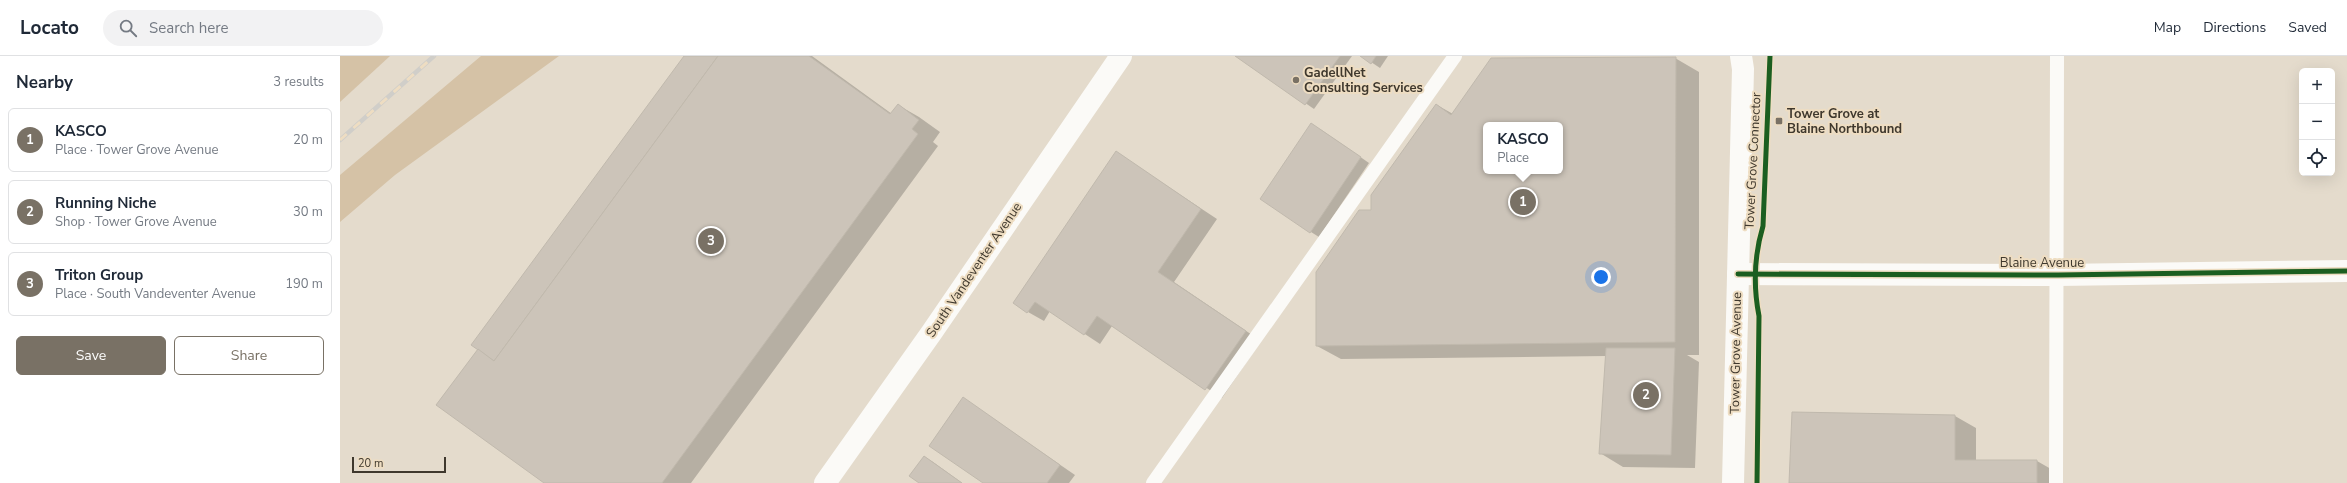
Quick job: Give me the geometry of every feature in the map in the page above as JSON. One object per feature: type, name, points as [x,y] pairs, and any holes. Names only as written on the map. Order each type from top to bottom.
[{"type":"street","name":"South Vandeventer Avenue","points":[[825,483],[932,332],[1121,56]]},
{"type":"street","name":"Tower Grove Avenue","points":[[1733,483],[1742,69],[1741,56]]},
{"type":"street","name":"Blaine Avenue","points":[[1738,274],[2058,275],[2347,271]]},
{"type":"lane","points":[[1153,483],[1455,56]]},
{"type":"lane","points":[[2056,483],[2058,275],[2057,56]]},
{"type":"shaded area","points":[[340,56],[390,56],[340,102]]},
{"type":"shaded area","points":[[481,56],[559,56],[395,175],[340,222],[340,175]]},
{"type":"building","points":[[684,56],[718,56],[494,361],[471,345]]},
{"type":"building","points":[[718,56],[809,56],[890,114],[898,104],[919,120],[912,129],[918,134],[662,483],[544,483],[436,405],[478,349],[494,361]]},
{"type":"building","name":"GadellNet Consulting Services","points":[[1235,56],[1340,56],[1305,105]]},
{"type":"building","name":"GadellNet Consulting Services","points":[[1360,56],[1376,56],[1371,64]]},
{"type":"building","points":[[1676,57],[1675,342],[1316,346],[1316,272],[1359,210],[1371,210],[1371,195],[1436,104],[1451,115],[1491,58]]},
{"type":"building","points":[[1311,123],[1361,157],[1310,233],[1260,199]]},
{"type":"building","points":[[1116,151],[1201,209],[1158,272],[1246,331],[1205,390],[1097,316],[1084,335],[1035,302],[1027,313],[1013,303]]},
{"type":"building","points":[[1606,348],[1675,348],[1671,455],[1599,454]]},
{"type":"building","points":[[963,397],[1060,465],[1047,483],[983,483],[929,446]]},
{"type":"building","points":[[1792,412],[1955,415],[1955,460],[2037,460],[2037,483],[1789,483]]},
{"type":"building","points":[[924,456],[962,483],[919,483],[909,476]]},
{"type":"railway","points":[[340,140],[434,56]]},
{"type":"cycle path","name":"Tower Grove Connector","points":[[1757,483],[1759,316],[1755,271],[1763,226],[1770,56]]},
{"type":"cycle path","points":[[1738,274],[2058,275],[2347,271]]},
{"type":"place","name":"GadellNet Consulting Services","points":[[1296,80]]},
{"type":"place","name":"Tower Grove at Blaine Northbound","points":[[1779,121]]},
{"type":"place","name":"KASCO","points":[[1523,202]]},
{"type":"place","name":"Triton Group","points":[[711,241]]},
{"type":"place","name":"Running Niche","points":[[1646,395]]}]
